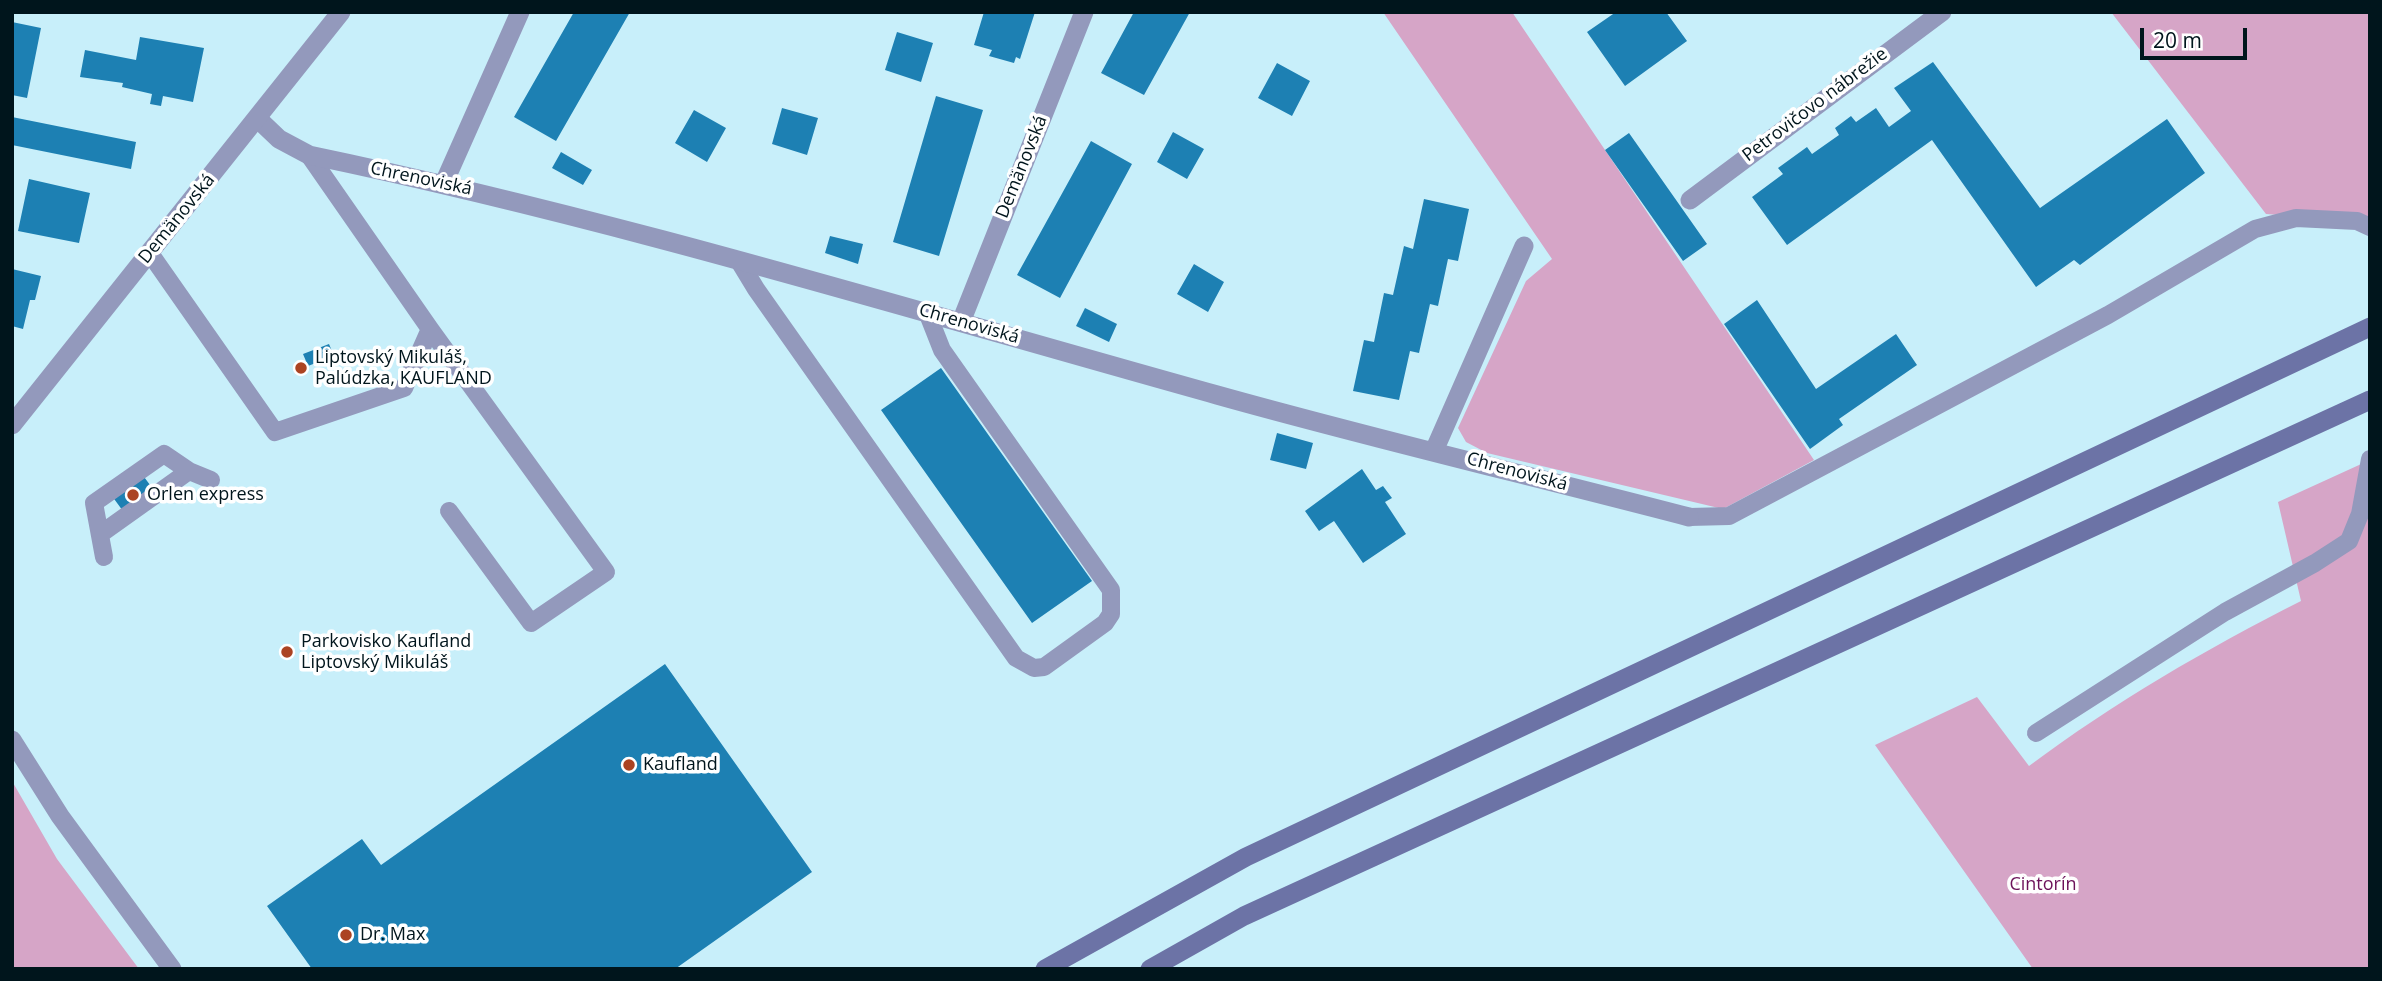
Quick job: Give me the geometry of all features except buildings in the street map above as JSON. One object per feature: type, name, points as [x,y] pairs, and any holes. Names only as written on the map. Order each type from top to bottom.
[{"type":"main road","points":[[1045,969],[1246,857],[2370,327]]},
{"type":"main road","points":[[1150,969],[1244,916],[2370,400]]},
{"type":"street","name":"Demänovská","points":[[12,425],[341,12]]},
{"type":"street","points":[[444,183],[520,12]]},
{"type":"street","name":"Demänovská","points":[[961,322],[1084,12]]},
{"type":"street","name":"Petrovičovo nábrežie","points":[[1690,200],[1942,12]]},
{"type":"street","name":"Chrenoviská","points":[[258,119],[279,139],[309,155],[444,183],[927,312],[1221,396],[1689,517]]},
{"type":"street","points":[[1434,451],[1524,246]]},
{"type":"street","points":[[12,740],[68,827],[172,969]]},
{"type":"lane","points":[[309,155],[430,329],[606,572],[531,623],[449,511]]},
{"type":"lane","points":[[1689,517],[1729,516],[2108,315],[2260,226],[2296,218],[2357,221],[2370,227]]},
{"type":"lane","points":[[149,252],[275,432],[404,388],[430,329]]},
{"type":"lane","points":[[739,261],[756,289],[1016,657],[1034,668],[1044,667],[1105,624],[1111,614],[1111,590],[943,350],[927,312]]},
{"type":"lane","points":[[104,557],[102,533],[94,503],[164,454],[190,471],[211,480]]},
{"type":"lane","points":[[2036,733],[2225,612],[2315,564],[2349,541],[2360,514],[2370,459]]},
{"type":"lane","points":[[102,533],[190,471]]},
{"type":"green space","points":[[1383,12],[1512,12],[1814,460],[1723,509],[1487,453],[1466,442],[1458,428],[1526,281],[1552,259]]},
{"type":"green space","points":[[2111,12],[2370,12],[2370,222],[2266,214]]},
{"type":"green space","name":"Cintorín","points":[[2370,460],[2370,969],[2033,969],[1875,745],[1977,697],[2029,766],[2094,720],[2162,678],[2301,601],[2278,502]]},
{"type":"green space","points":[[12,781],[57,859],[139,969],[12,969]]},
{"type":"place","name":"Liptovský Mikuláš, Palúdzka, KAUFLAND","points":[[301,368]]},
{"type":"place","name":"Orlen express","points":[[133,495]]},
{"type":"place","name":"Parkovisko Kaufland Liptovský Mikuláš","points":[[287,652]]},
{"type":"place","name":"Kaufland","points":[[629,765]]},
{"type":"place","name":"Dr. Max","points":[[346,935]]}]
